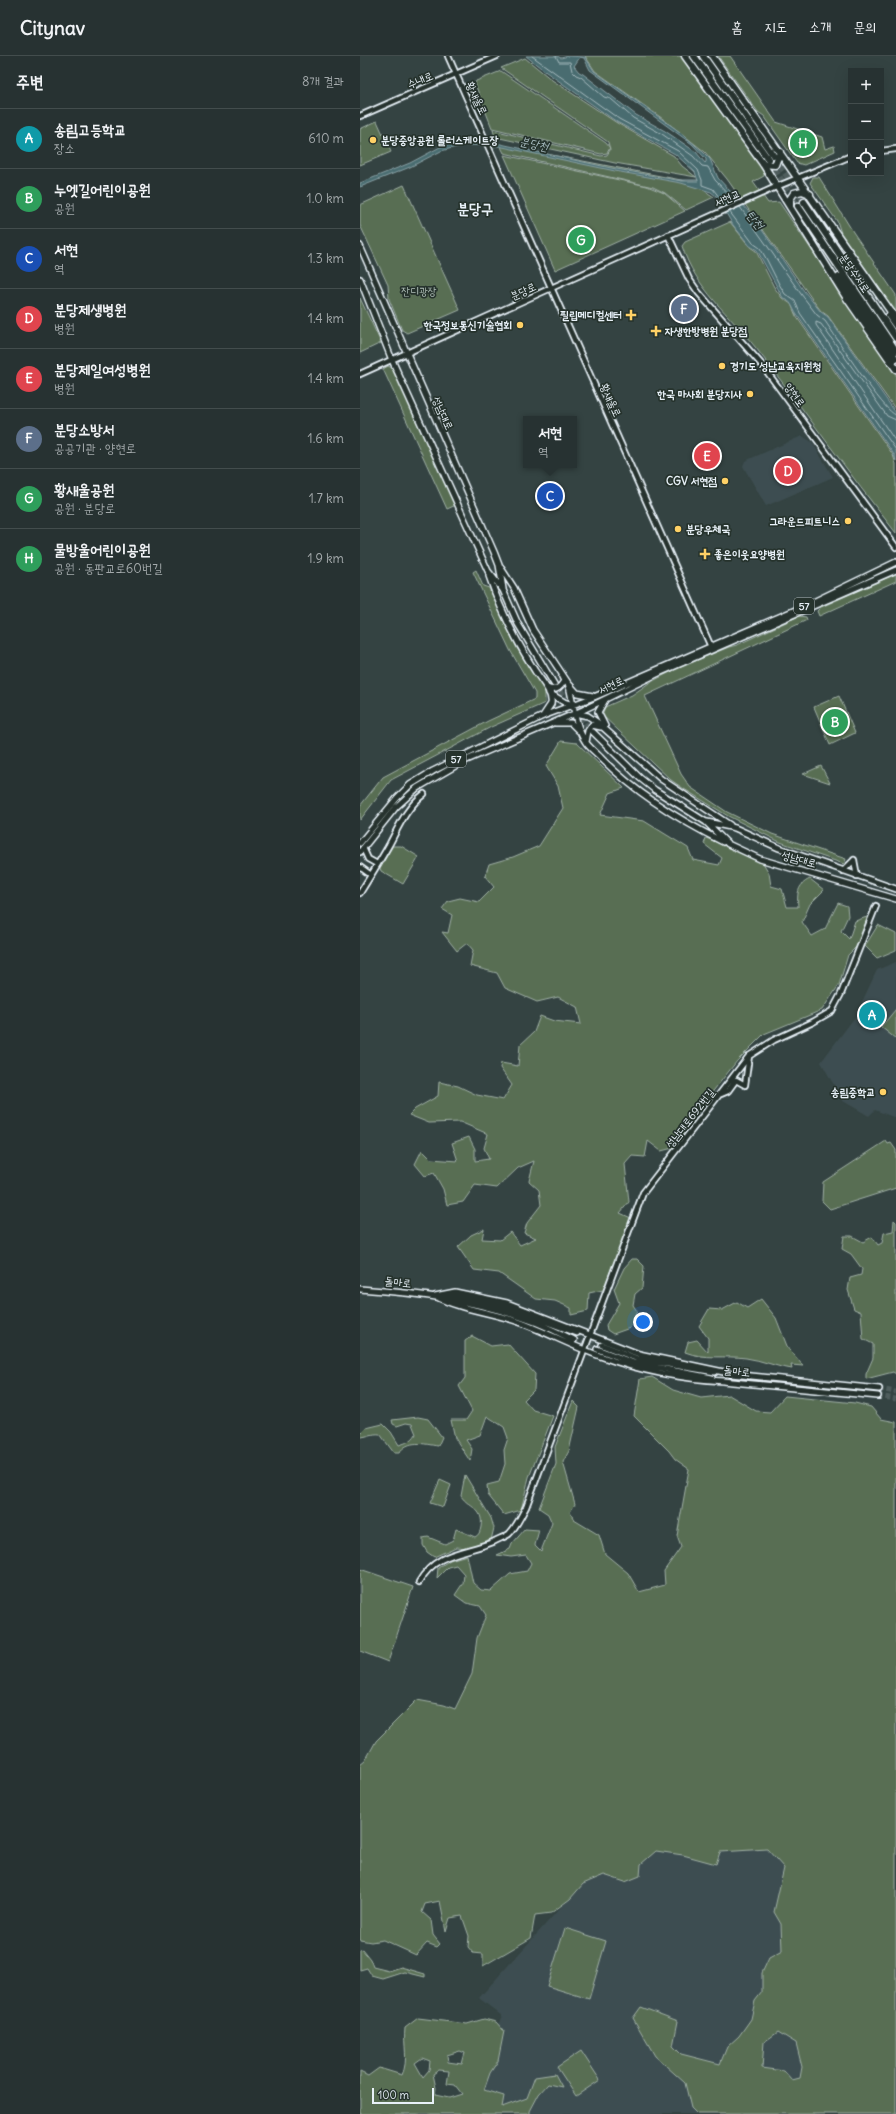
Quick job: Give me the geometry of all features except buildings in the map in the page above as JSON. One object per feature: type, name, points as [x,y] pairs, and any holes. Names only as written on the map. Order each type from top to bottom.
[{"type":"highway","points":[[686,56],[763,164],[826,262],[846,297],[896,369]]},
{"type":"highway","points":[[694,56],[768,159]]},
{"type":"highway","points":[[702,56],[773,155]]},
{"type":"highway","points":[[712,56],[896,319]]},
{"type":"highway","points":[[763,164],[775,165],[780,152]]},
{"type":"highway","points":[[790,207],[790,199],[794,193],[802,191],[810,194]]},
{"type":"highway","name":"분당수서로","points":[[896,338],[801,204],[896,351]]},
{"type":"highway","points":[[849,252],[855,266],[896,326]]},
{"type":"highway","points":[[826,262],[840,279],[896,359]]},
{"type":"main road","name":"황새울로","points":[[448,56],[481,126],[551,288],[712,648]]},
{"type":"main road","name":"수내로","points":[[360,116],[497,56]]},
{"type":"main road","points":[[884,151],[896,149]]},
{"type":"main road","points":[[776,186],[848,157]]},
{"type":"main road","name":"서현교","points":[[693,224],[776,186]]},
{"type":"main road","name":"분당로","points":[[360,374],[693,224]]},
{"type":"main road","name":"양현로","points":[[668,235],[689,279],[698,292],[762,365],[896,547]]},
{"type":"main road","name":"성남대로","points":[[360,246],[499,565],[503,590]]},
{"type":"main road","name":"성남대로","points":[[360,279],[392,360],[488,571],[503,590],[518,624],[554,684]]},
{"type":"main road","name":"서현로","points":[[362,850],[396,807],[429,779],[462,762],[575,713],[712,648],[808,605],[896,562]]},
{"type":"main road","points":[[499,565],[514,588],[533,630],[562,675],[577,693],[594,697]]},
{"type":"main road","name":"서현로","points":[[360,842],[398,798],[421,777],[542,716],[594,697],[896,570]]},
{"type":"main road","points":[[488,571],[496,595],[520,645],[547,690],[551,704],[542,716]]},
{"type":"main road","points":[[547,690],[554,690],[560,687],[564,681],[562,675]]},
{"type":"main road","points":[[568,683],[581,733],[586,742],[617,774],[639,791],[693,827],[728,844]]},
{"type":"main road","points":[[547,690],[564,702],[573,705]]},
{"type":"main road","points":[[607,698],[598,712],[608,732]]},
{"type":"main road","points":[[575,713],[592,719],[661,779],[735,828]]},
{"type":"main road","points":[[550,723],[571,723],[581,733]]},
{"type":"main road","points":[[586,742],[588,731],[592,725],[598,725],[608,732]]},
{"type":"main road","name":"성남대로","points":[[593,732],[655,790],[706,822],[728,844],[760,859],[896,899]]},
{"type":"main road","points":[[360,892],[411,806],[424,794]]},
{"type":"main road","name":"성남대로","points":[[706,822],[735,828],[778,848],[896,889]]},
{"type":"main road","points":[[362,850],[368,859],[377,864]]},
{"type":"main road","points":[[843,871],[854,860],[857,876]]},
{"type":"main road","points":[[360,867],[370,875]]},
{"type":"main road","name":"성남대로692번길","points":[[419,1582],[430,1566],[437,1560],[482,1546],[503,1537],[509,1534],[516,1525],[526,1507],[583,1350],[643,1194],[749,1056],[774,1040],[832,1011],[841,994],[876,906]]},
{"type":"main road","points":[[720,1094],[728,1091],[736,1080],[745,1085],[749,1056]]},
{"type":"main road","name":"돌마로","points":[[360,1289],[435,1296],[454,1296],[514,1310],[577,1334]]},
{"type":"main road","points":[[435,1296],[455,1292],[492,1299],[537,1313],[644,1355],[733,1374]]},
{"type":"main road","points":[[435,1296],[451,1305],[525,1324],[583,1350],[628,1366],[650,1369]]},
{"type":"main road","name":"돌마로","points":[[435,1296],[529,1320],[574,1340]]},
{"type":"main road","name":"돌마로","points":[[602,1345],[638,1359],[654,1362],[733,1374],[879,1390]]},
{"type":"main road","points":[[597,1349],[650,1369]]},
{"type":"main road","name":"돌마로","points":[[650,1369],[694,1380],[724,1381],[878,1396]]},
{"type":"shaded area","points":[[802,436],[812,442],[833,477],[766,506],[743,466],[745,461]]},
{"type":"shaded area","points":[[896,962],[896,1118],[875,1110],[869,1116],[843,1101],[821,1062],[855,1017],[877,970]]},
{"type":"shaded area","points":[[778,1844],[859,2114],[469,2114],[491,2040],[502,2016],[479,1998],[580,1886],[640,1847]]},
{"type":"green space","points":[[585,56],[681,56],[764,171],[764,176],[753,182],[768,203],[779,202],[896,374],[896,410],[828,316],[821,311],[812,299],[727,179],[705,152],[663,119],[595,71]]},
{"type":"green space","points":[[718,56],[730,56],[776,122],[822,137],[825,149],[834,146],[835,151],[804,165],[797,163],[764,116],[758,112]]},
{"type":"green space","points":[[525,58],[552,80],[617,123],[674,156],[682,166],[696,177],[615,163],[495,137],[493,130],[601,156],[607,155],[610,150],[608,142],[501,68]]},
{"type":"green space","points":[[501,71],[606,143],[610,148],[607,153],[601,154],[492,128],[475,84],[476,81]]},
{"type":"green space","name":"분당중앙공원 롤러스케이트장","points":[[377,121],[391,152],[360,165],[360,129]]},
{"type":"green space","points":[[500,145],[681,180],[693,183],[714,197],[686,210],[665,193],[653,187],[504,153]]},
{"type":"green space","points":[[504,155],[647,186],[664,193],[685,211],[555,270]]},
{"type":"green space","points":[[813,177],[819,177],[853,232],[896,295],[896,312],[841,233],[837,221],[810,183]]},
{"type":"green space","name":"잔디광장","points":[[404,185],[460,310],[407,333],[402,330],[389,299],[388,285],[360,225],[360,205]]},
{"type":"green space","points":[[730,222],[750,247],[756,251],[774,287],[782,298],[791,304],[796,316],[893,455],[896,464],[896,533],[756,348],[714,300],[695,275],[682,246],[685,242]]},
{"type":"green space","points":[[360,298],[381,343],[360,353]]},
{"type":"green space","points":[[388,366],[394,369],[456,505],[447,509],[383,369]]},
{"type":"green space","points":[[476,570],[483,586],[489,588],[517,648],[545,692],[545,703],[491,727],[391,780],[360,820],[360,806],[383,777],[488,721],[535,699],[535,693],[510,650],[473,572]]},
{"type":"green space","points":[[896,574],[896,581],[819,616],[817,611],[821,607]]},
{"type":"green space","points":[[799,616],[806,617],[807,620],[645,696],[681,774],[690,787],[727,812],[772,834],[846,859],[844,864],[780,842],[728,816],[684,789],[671,780],[602,715],[605,707],[632,695],[649,683],[678,668],[737,645]]},
{"type":"green space","points":[[839,696],[855,733],[830,745],[814,707]]},
{"type":"green space","points":[[561,741],[577,743],[624,788],[610,793],[600,815],[644,821],[688,848],[693,860],[719,865],[722,858],[704,844],[706,838],[762,861],[769,873],[771,886],[782,889],[787,907],[798,907],[800,887],[810,879],[824,890],[810,904],[802,922],[812,936],[825,929],[838,903],[847,906],[848,916],[841,931],[849,939],[855,921],[867,917],[864,939],[848,955],[839,985],[822,1010],[764,1034],[737,1061],[706,1100],[673,1148],[661,1151],[648,1141],[645,1157],[632,1156],[625,1164],[629,1202],[620,1213],[631,1218],[603,1290],[589,1293],[588,1311],[571,1315],[571,1308],[555,1301],[536,1299],[499,1273],[474,1270],[458,1247],[471,1235],[484,1229],[482,1239],[500,1240],[510,1232],[520,1245],[536,1238],[524,1233],[527,1223],[541,1205],[539,1190],[529,1181],[534,1161],[518,1168],[497,1188],[475,1185],[463,1202],[447,1205],[443,1189],[434,1173],[425,1176],[415,1164],[422,1150],[431,1159],[458,1161],[452,1143],[469,1137],[475,1149],[475,1161],[489,1159],[484,1148],[488,1134],[460,1122],[429,1123],[409,1115],[415,1109],[438,1096],[439,1082],[458,1086],[477,1095],[503,1100],[512,1085],[500,1068],[501,1063],[518,1066],[520,1045],[534,1032],[540,1016],[554,1021],[581,1024],[577,1007],[558,997],[537,1002],[505,988],[497,973],[470,966],[473,950],[467,943],[457,951],[442,932],[448,933],[452,915],[442,909],[448,901],[460,898],[479,902],[494,887],[485,876],[489,864],[513,857],[539,846],[563,808],[558,786],[546,766]]},
{"type":"green space","points":[[821,766],[830,783],[803,774]]},
{"type":"green space","points":[[392,846],[401,846],[419,857],[403,884],[381,871],[380,868]]},
{"type":"green space","points":[[878,925],[896,934],[896,950],[877,958],[865,946]]},
{"type":"green space","points":[[896,1009],[896,1039],[881,1027]]},
{"type":"green space","points":[[886,1141],[888,1144],[891,1143],[896,1150],[896,1188],[830,1209],[822,1201],[823,1182]]},
{"type":"green space","points":[[894,1220],[896,1222],[896,1374],[893,1372],[866,1379],[866,1374],[873,1358],[873,1344],[863,1339],[861,1312],[854,1309],[848,1290],[850,1278],[861,1275],[862,1269],[851,1254],[842,1249],[844,1236],[852,1236],[863,1242],[872,1237],[878,1245],[882,1243],[884,1233],[893,1231]]},
{"type":"green space","points":[[632,1259],[637,1259],[644,1266],[642,1288],[635,1294],[633,1305],[637,1311],[630,1328],[613,1334],[607,1330],[606,1325],[619,1303],[614,1289],[624,1268]]},
{"type":"green space","points":[[761,1299],[776,1318],[787,1346],[803,1366],[791,1365],[792,1369],[746,1358],[708,1357],[685,1352],[688,1342],[697,1340],[708,1352],[708,1338],[699,1326],[709,1309],[722,1310],[737,1302],[747,1308]]},
{"type":"green space","points":[[472,1336],[491,1346],[508,1344],[535,1374],[534,1390],[524,1400],[533,1410],[553,1416],[529,1477],[521,1510],[504,1515],[488,1495],[487,1485],[499,1482],[505,1464],[504,1450],[508,1438],[504,1427],[487,1416],[480,1435],[466,1440],[472,1449],[470,1461],[455,1438],[451,1420],[466,1420],[472,1411],[459,1386],[465,1378],[465,1341]]},
{"type":"green space","points":[[652,1377],[673,1390],[701,1398],[729,1395],[756,1411],[770,1412],[785,1396],[855,1403],[871,1407],[881,1419],[896,1422],[896,2114],[697,2114],[691,2108],[685,2083],[655,2056],[633,2018],[641,2007],[678,2021],[673,2046],[681,2054],[720,2064],[727,2047],[739,2036],[751,2019],[755,2001],[762,1992],[762,1973],[769,1958],[782,1951],[781,1924],[774,1912],[784,1868],[767,1849],[720,1852],[716,1864],[683,1855],[656,1851],[641,1864],[640,1876],[625,1882],[604,1875],[583,1884],[570,1899],[551,1913],[535,1915],[531,1938],[483,1966],[483,1954],[473,1953],[468,1947],[469,1936],[462,1916],[450,1918],[446,1931],[440,1901],[425,1904],[422,1912],[431,1920],[433,1935],[440,1944],[437,1947],[427,1943],[416,1955],[383,1940],[371,1942],[360,1940],[360,1765],[365,1761],[376,1741],[417,1700],[444,1705],[455,1709],[472,1674],[477,1638],[486,1615],[480,1606],[466,1603],[455,1595],[463,1583],[464,1574],[456,1565],[448,1567],[437,1578],[438,1568],[450,1560],[467,1555],[473,1583],[481,1590],[491,1591],[510,1574],[527,1571],[531,1563],[526,1555],[511,1557],[497,1555],[510,1549],[512,1544],[525,1529],[539,1530],[535,1545],[541,1551],[552,1523],[548,1514],[539,1508],[556,1464],[555,1447],[573,1401],[579,1407],[569,1451],[563,1462],[575,1504],[570,1512],[574,1520],[599,1535],[605,1554],[628,1573],[639,1592],[665,1585],[664,1571],[681,1547],[677,1536],[689,1469],[675,1459],[634,1416],[640,1379]],"holes":[[[778,2032],[796,2043],[802,2067],[800,2078],[792,2080],[784,2071],[762,2068],[764,2042]]]},
{"type":"green space","points":[[418,1417],[428,1419],[442,1437],[438,1446],[412,1444],[407,1446],[399,1453],[394,1453],[380,1434],[360,1437],[360,1434],[366,1428],[383,1424],[391,1432],[399,1445],[411,1440],[416,1434],[412,1424],[406,1423],[397,1426],[393,1424],[392,1420]]},
{"type":"green space","points":[[465,1475],[491,1518],[494,1528],[491,1540],[468,1548],[456,1547],[434,1557],[427,1552],[423,1545],[423,1538],[428,1537],[445,1544],[453,1540],[456,1529],[475,1537],[480,1532],[481,1521],[478,1512],[461,1496]]},
{"type":"green space","points":[[440,1480],[451,1485],[443,1507],[430,1503]]},
{"type":"green space","points":[[360,1569],[413,1587],[388,1662],[360,1651]]},
{"type":"green space","points":[[565,1928],[606,1941],[589,1999],[547,1986]]},
{"type":"green space","points":[[362,1949],[370,1959],[373,1967],[389,1971],[401,1967],[425,1974],[425,1977],[405,1972],[383,1979],[372,1976],[367,1968],[360,1970],[360,1950]]},
{"type":"green space","points":[[418,2018],[467,2024],[484,2019],[496,2022],[504,2031],[498,2061],[490,2073],[484,2090],[504,2096],[502,2107],[527,2098],[535,2077],[555,2074],[562,2087],[548,2084],[539,2094],[530,2111],[530,2114],[360,2114],[360,2072],[368,2076],[379,2068],[402,2075],[405,2064],[405,2028]],"holes":[[[460,2051],[465,2053],[462,2064],[448,2062],[447,2055]],[[422,2058],[430,2061],[429,2070],[423,2077],[415,2063]],[[439,2070],[449,2071],[447,2084],[455,2085],[462,2094],[449,2098],[435,2095],[436,2088],[433,2074]]]},
{"type":"green space","points":[[581,2051],[600,2080],[576,2096],[557,2067]]},
{"type":"water","name":"탄천","points":[[526,56],[557,56],[561,58],[568,56],[585,57],[594,71],[680,132],[710,159],[718,178],[751,214],[804,291],[821,312],[828,317],[896,413],[896,461],[893,453],[790,303],[783,298],[757,250],[750,246],[733,225],[716,196],[711,192],[681,183],[615,171],[498,146],[464,145],[441,151],[410,167],[360,187],[360,183],[410,163],[442,146],[469,142],[496,143],[611,168],[682,181],[698,181],[695,172],[675,154],[617,122],[546,72]],"holes":[[[580,57],[584,58],[590,70],[692,144],[706,159],[706,162],[705,163],[696,152],[665,131],[636,115],[579,72],[574,66]]]},
{"type":"waterway","name":"분당천","points":[[677,180],[698,180]]},
{"type":"tunnel","points":[[775,158],[804,202]]},
{"type":"tunnel","points":[[770,162],[798,206]]},
{"type":"tunnel","points":[[555,685],[571,705]]},
{"type":"tunnel","points":[[576,711],[592,732]]},
{"type":"tunnel","points":[[577,1333],[602,1345]]},
{"type":"tunnel","points":[[574,1340],[597,1349]]},
{"type":"tunnel","points":[[879,1389],[896,1392]]},
{"type":"tunnel","points":[[878,1396],[896,1399]]},
{"type":"place","name":"분당중앙공원 롤러스케이트장","points":[[373,140]]},
{"type":"place","name":"물방울어린이공원","points":[[803,143]]},
{"type":"place","name":"황새울공원","points":[[581,240]]},
{"type":"place","name":"분당소방서","points":[[684,309]]},
{"type":"place","name":"필립메디컬센터","points":[[631,315]]},
{"type":"place","name":"한국정보통신기술협회","points":[[520,325]]},
{"type":"place","name":"자생한방병원 분당점","points":[[656,331]]},
{"type":"place","name":"경기도 성남교육지원청","points":[[722,366]]},
{"type":"place","name":"한국 마사회 분당지사","points":[[750,394]]},
{"type":"place","name":"분당제일여성병원","points":[[707,456]]},
{"type":"place","name":"분당제생병원","points":[[788,471]]},
{"type":"place","name":"CGV 서현점","points":[[725,481]]},
{"type":"place","name":"서현","points":[[550,496]]},
{"type":"place","name":"그라운드피트니스","points":[[848,521]]},
{"type":"place","name":"분당우체국","points":[[678,529]]},
{"type":"place","name":"좋은이웃요양병원","points":[[705,554]]},
{"type":"place","name":"누엣길어린이공원","points":[[835,722]]},
{"type":"place","name":"송림고등학교","points":[[872,1015]]},
{"type":"place","name":"송림중학교","points":[[883,1092]]},
{"type":"district","name":"분당구","points":[[475,209]]}]
